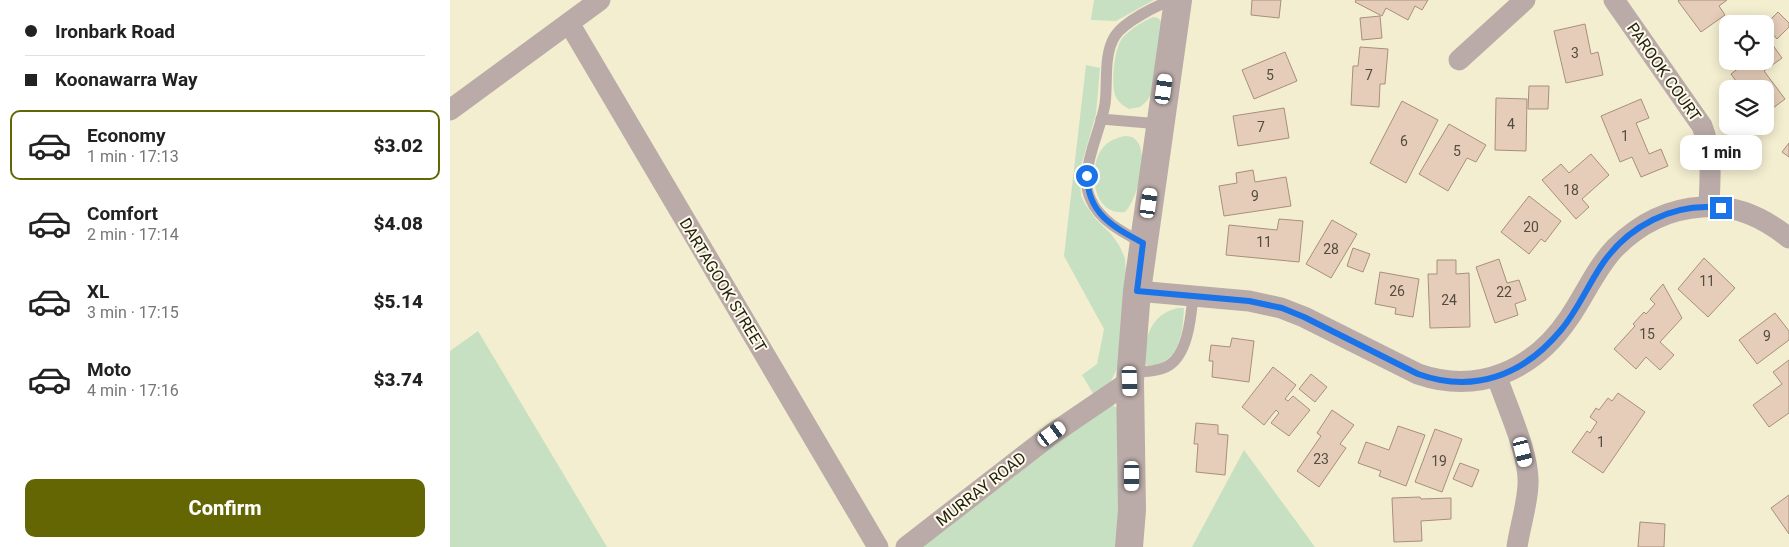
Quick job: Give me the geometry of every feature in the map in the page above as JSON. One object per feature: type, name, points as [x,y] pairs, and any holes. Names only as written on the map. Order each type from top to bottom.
[{"type":"street","points":[[450,110],[600,0]]},
{"type":"street","points":[[1129,547],[1132,501],[1131,377],[1137,291],[1178,0]]},
{"type":"street","points":[[1460,60],[1526,0]]},
{"type":"street","name":"PAROOK COURT","points":[[1614,0],[1702,126],[1711,156],[1710,206]]},
{"type":"street","name":"DARTAGOOK STREET","points":[[569,23],[878,547]]},
{"type":"street","points":[[1137,291],[1249,301],[1282,308],[1304,317],[1404,368],[1433,379],[1464,382],[1497,377],[1532,358],[1549,343],[1570,317],[1602,265],[1628,235],[1658,216],[1673,211],[1710,206],[1733,209],[1753,215],[1773,225],[1789,238]]},
{"type":"street","name":"MURRAY ROAD","points":[[906,547],[1052,434],[1131,377]]},
{"type":"street","points":[[1497,377],[1528,470],[1527,497],[1517,547]]},
{"type":"lane","points":[[1143,243],[1106,220],[1094,206],[1088,191],[1088,168],[1105,103],[1109,54],[1113,39],[1129,24],[1172,0]]},
{"type":"lane","points":[[1101,119],[1160,124]]},
{"type":"lane","points":[[1131,377],[1160,370],[1175,361],[1184,342],[1193,296]]},
{"type":"green space","points":[[1094,0],[1154,0],[1116,21],[1091,20]]},
{"type":"green space","points":[[1153,17],[1158,18],[1162,22],[1153,92],[1140,107],[1129,109],[1121,104],[1115,95],[1113,75],[1115,59],[1121,40],[1127,33]]},
{"type":"green space","points":[[1086,65],[1100,68],[1096,114],[1082,163],[1081,196],[1095,218],[1119,245],[1125,258],[1126,274],[1119,365],[1111,381],[1094,395],[1082,375],[1097,364],[1104,329],[1064,256]]},
{"type":"green space","points":[[1125,136],[1134,138],[1140,146],[1142,169],[1135,194],[1125,212],[1114,211],[1106,207],[1096,190],[1094,179],[1097,158],[1104,146],[1112,140]]},
{"type":"green space","points":[[1184,308],[1183,324],[1179,340],[1172,355],[1159,364],[1151,366],[1144,364],[1150,329],[1161,316],[1168,311]]},
{"type":"green space","points":[[478,331],[607,547],[450,547],[450,351]]},
{"type":"green space","points":[[1112,405],[1119,409],[1118,547],[918,547],[1051,444]]},
{"type":"green space","points":[[1244,450],[1315,547],[1192,547]]},
{"type":"building","points":[[1252,0],[1281,0],[1279,18],[1251,15]]},
{"type":"building","points":[[1356,0],[1428,0],[1422,10],[1415,6],[1408,20],[1386,8],[1382,16],[1355,2]]},
{"type":"building","points":[[1727,0],[1719,6],[1725,15],[1719,15],[1719,19],[1701,32],[1678,1]]},
{"type":"building","points":[[1778,12],[1789,23],[1789,27],[1777,39],[1774,36],[1774,16]]},
{"type":"building","points":[[1380,16],[1382,38],[1362,40],[1360,18]]},
{"type":"building","points":[[1585,24],[1591,54],[1598,52],[1603,75],[1566,83],[1554,31]]},
{"type":"building","points":[[1360,47],[1388,49],[1385,84],[1380,84],[1379,107],[1351,105],[1353,66],[1358,66]]},
{"type":"building","points":[[1774,47],[1782,58],[1774,64]]},
{"type":"building","points":[[1285,52],[1297,81],[1254,99],[1242,70]]},
{"type":"building","points":[[1736,70],[1765,70],[1764,71],[1771,80],[1735,80],[1731,74]]},
{"type":"building","points":[[1774,84],[1785,99],[1774,107]]},
{"type":"building","points":[[1529,86],[1549,86],[1548,109],[1528,109]]},
{"type":"building","points":[[1496,98],[1527,99],[1526,151],[1495,150]]},
{"type":"building","points":[[1641,99],[1649,118],[1636,123],[1649,154],[1661,149],[1668,166],[1641,177],[1632,157],[1620,162],[1601,116]]},
{"type":"building","points":[[1402,101],[1438,120],[1406,183],[1370,163]]},
{"type":"building","points":[[1284,108],[1289,138],[1238,146],[1233,116]]},
{"type":"building","points":[[1449,124],[1486,145],[1476,162],[1467,158],[1448,191],[1419,174]]},
{"type":"building","points":[[1789,143],[1789,157],[1782,152]]},
{"type":"building","points":[[1591,154],[1609,175],[1582,199],[1589,207],[1576,219],[1542,180],[1561,164],[1569,173]]},
{"type":"building","points":[[1253,170],[1255,182],[1286,177],[1291,206],[1224,216],[1219,186],[1237,183],[1236,173]]},
{"type":"building","points":[[1529,196],[1561,221],[1545,242],[1541,239],[1529,254],[1501,232]]},
{"type":"building","points":[[1279,219],[1303,221],[1299,262],[1226,255],[1229,225],[1277,230]]},
{"type":"building","points":[[1332,220],[1357,234],[1331,278],[1306,264]]},
{"type":"building","points":[[1353,248],[1370,254],[1363,272],[1347,266]]},
{"type":"building","points":[[1704,258],[1735,288],[1708,317],[1678,289]]},
{"type":"building","points":[[1499,259],[1507,283],[1519,280],[1526,300],[1515,304],[1518,315],[1495,323],[1476,267]]},
{"type":"building","points":[[1437,260],[1456,260],[1456,274],[1469,273],[1470,327],[1430,328],[1428,274],[1437,274]]},
{"type":"building","points":[[1380,272],[1419,279],[1413,317],[1395,314],[1396,308],[1375,304]]},
{"type":"building","points":[[1663,284],[1682,318],[1660,342],[1674,355],[1660,370],[1646,357],[1636,369],[1614,349],[1635,326],[1633,324],[1655,304],[1650,299]]},
{"type":"building","points":[[1775,313],[1789,331],[1789,340],[1757,364],[1739,340]]},
{"type":"building","points":[[1232,338],[1254,341],[1249,382],[1212,377],[1213,361],[1209,361],[1211,345],[1230,347]]},
{"type":"building","points":[[1789,360],[1789,413],[1769,427],[1753,405],[1782,384],[1773,372]]},
{"type":"building","points":[[1273,367],[1296,385],[1285,399],[1288,401],[1293,396],[1310,410],[1289,436],[1271,423],[1279,413],[1276,410],[1264,425],[1242,407]]},
{"type":"building","points":[[1311,374],[1327,387],[1315,402],[1299,389]]},
{"type":"building","points":[[1618,393],[1645,412],[1603,473],[1572,452],[1587,431],[1590,433],[1597,422],[1590,417],[1596,408],[1599,410],[1608,398],[1612,401]]},
{"type":"building","points":[[1332,410],[1354,425],[1340,444],[1346,448],[1319,487],[1297,471],[1321,436],[1317,433]]},
{"type":"building","points":[[1196,423],[1218,425],[1218,434],[1228,435],[1225,475],[1196,472],[1198,444],[1194,444]]},
{"type":"building","points":[[1398,426],[1425,435],[1406,486],[1379,476],[1381,471],[1358,463],[1366,442],[1389,450]]},
{"type":"building","points":[[1435,429],[1462,439],[1442,492],[1415,482]]},
{"type":"building","points":[[1460,463],[1479,470],[1472,487],[1453,479]]},
{"type":"building","points":[[1789,495],[1789,534],[1771,508]]},
{"type":"building","points":[[1420,497],[1421,499],[1451,498],[1451,519],[1421,521],[1422,541],[1394,542],[1392,498]]},
{"type":"building","points":[[1640,522],[1665,524],[1664,547],[1638,547]]},
{"type":"route","points":[[1087,176],[1088,191],[1094,206],[1106,220],[1143,243],[1137,291],[1249,301],[1282,308],[1304,317],[1418,374],[1433,379],[1464,382],[1497,377],[1513,370],[1532,358],[1549,343],[1570,317],[1602,265],[1628,235],[1658,216],[1673,211],[1710,206],[1721,208]]}]
